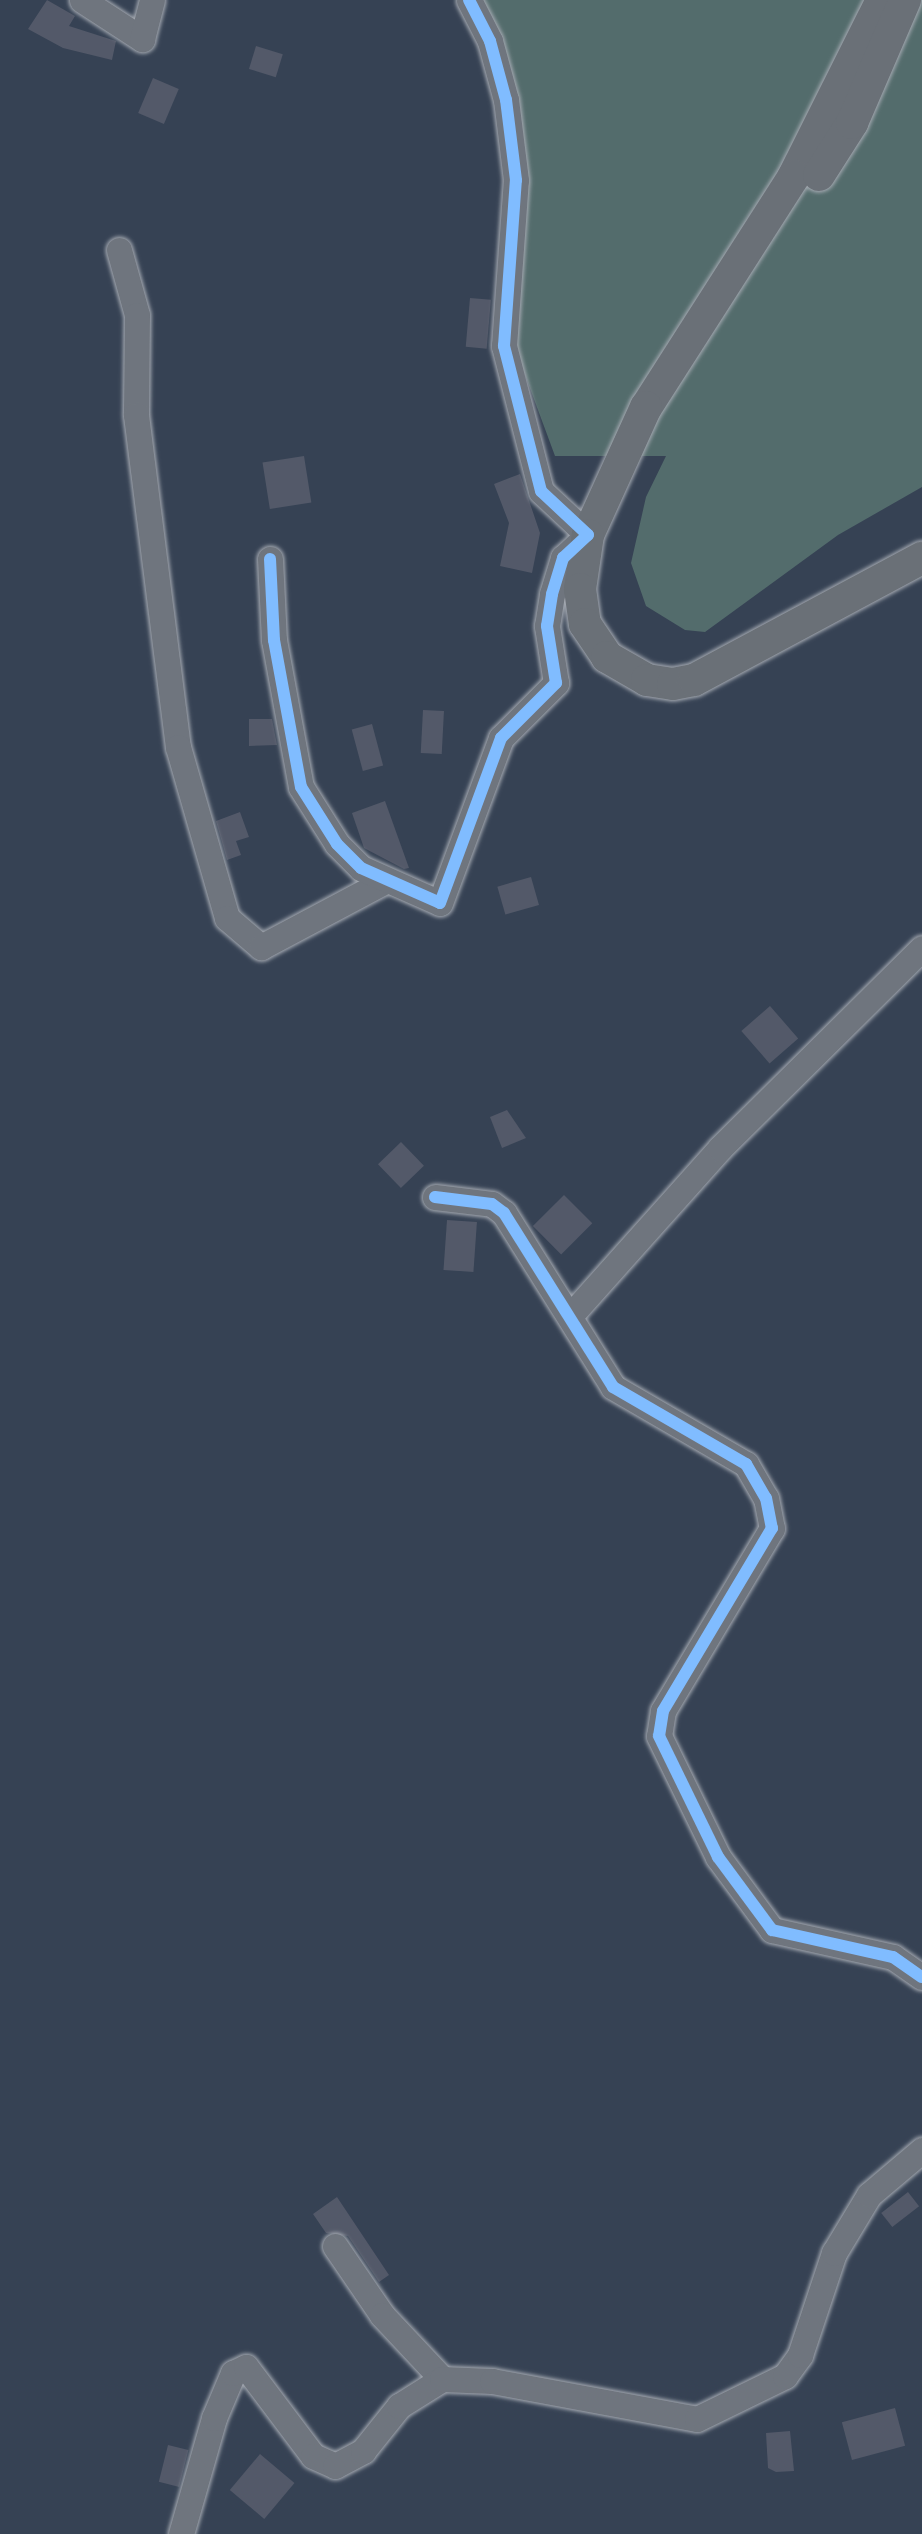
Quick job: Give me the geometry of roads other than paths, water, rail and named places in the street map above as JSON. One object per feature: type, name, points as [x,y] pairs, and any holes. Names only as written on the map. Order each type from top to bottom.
[{"type":"main road","points":[[882,0],[804,159],[646,407],[588,535],[580,589],[593,642],[624,670],[673,684],[694,680],[922,558]]},
{"type":"main road","points":[[905,0],[852,122],[638,462],[602,549],[596,598],[604,620],[635,655],[672,663],[922,534]]},
{"type":"street","points":[[82,0],[142,39],[152,0]]},
{"type":"street","points":[[270,559],[274,640],[301,787],[337,844],[385,880],[440,903],[501,738],[556,684],[547,626],[552,594],[564,558],[588,535],[541,491],[504,346],[516,180],[506,100],[490,41],[470,0]]},
{"type":"street","points":[[119,250],[137,315],[136,415],[178,747],[227,918],[262,946],[385,880]]},
{"type":"street","points":[[570,1316],[720,1148],[922,948]]},
{"type":"street","points":[[435,1198],[492,1204],[504,1213],[613,1387],[746,1464],[766,1498],[772,1528],[663,1712],[659,1736],[718,1857],[772,1930],[893,1957],[922,1977]]},
{"type":"street","points":[[181,2534],[233,2372],[246,2366],[314,2456],[335,2466],[364,2452],[399,2406],[442,2379],[492,2381],[697,2418],[784,2376],[800,2354],[834,2253],[870,2195],[922,2150]]},
{"type":"street","points":[[334,2246],[382,2315],[442,2379]]}]
